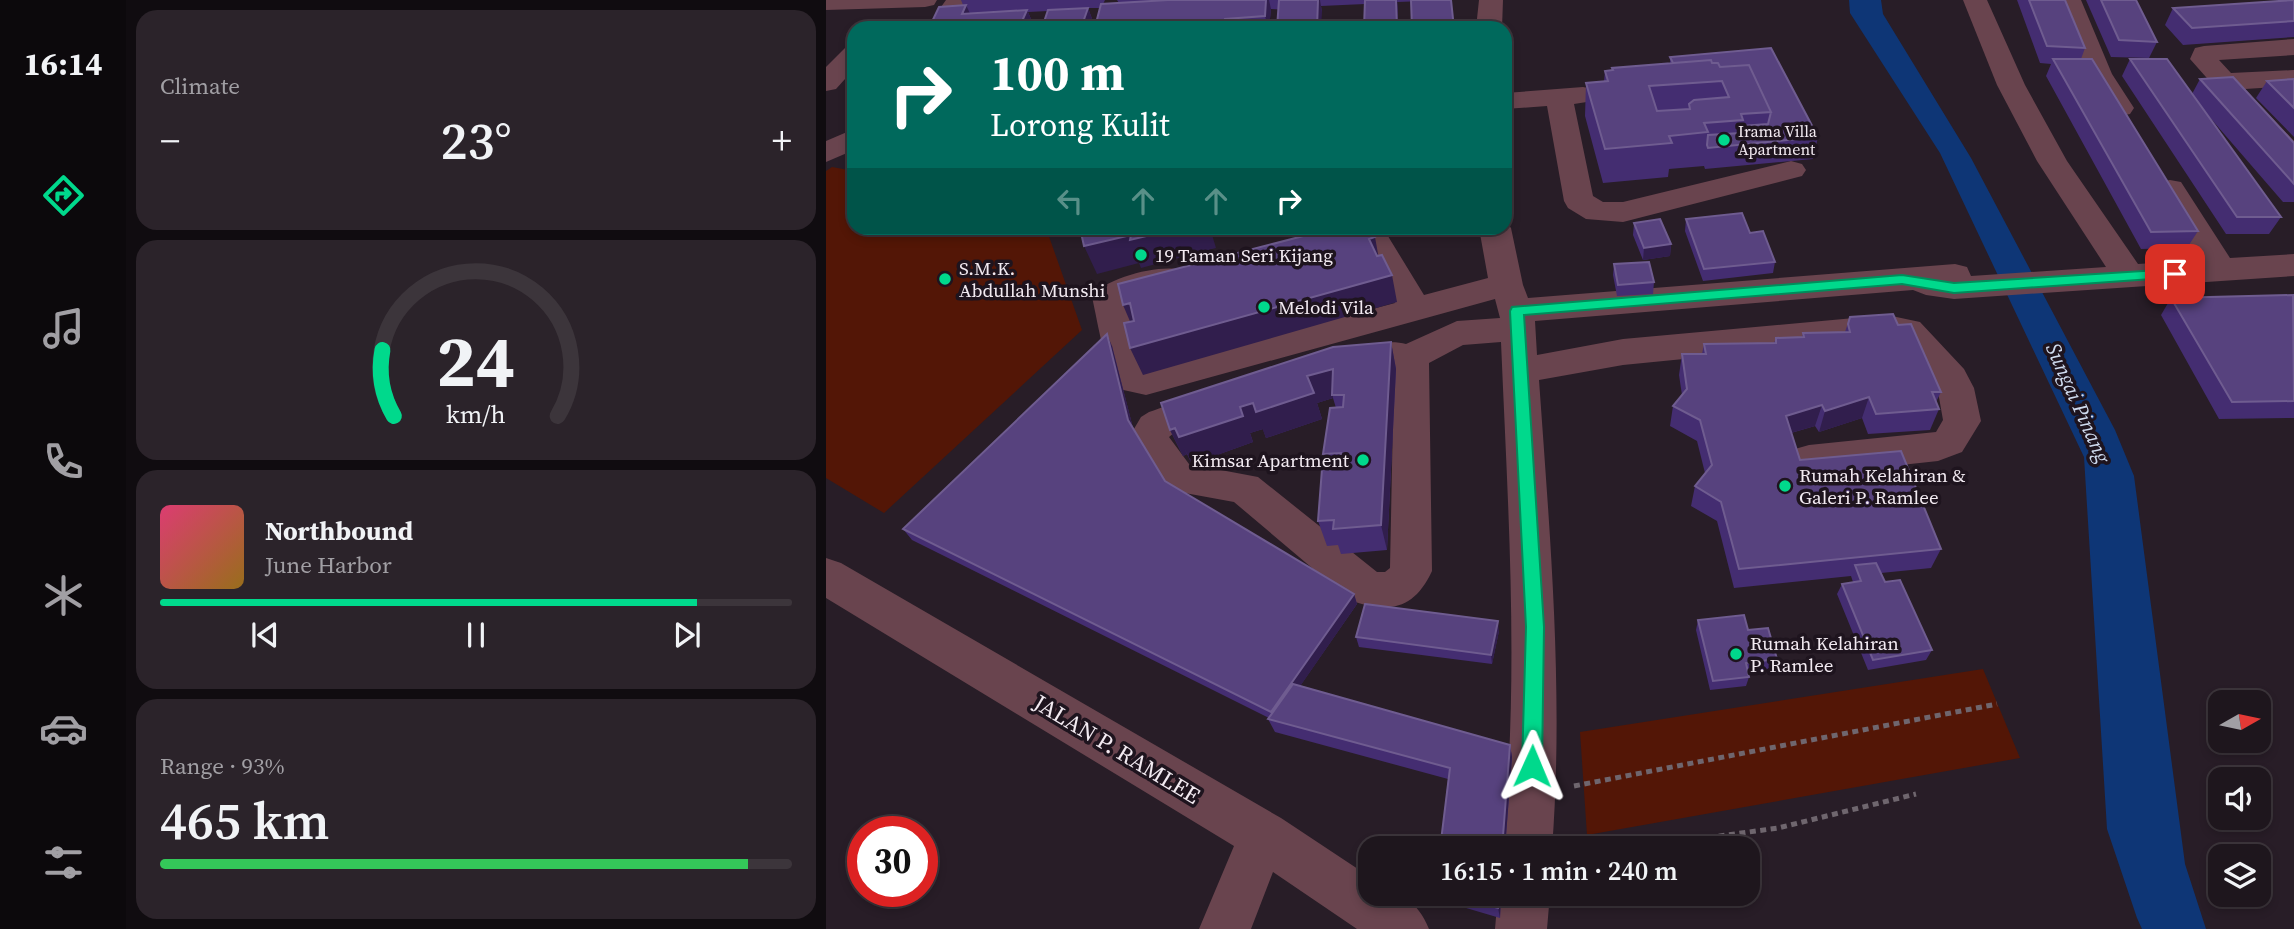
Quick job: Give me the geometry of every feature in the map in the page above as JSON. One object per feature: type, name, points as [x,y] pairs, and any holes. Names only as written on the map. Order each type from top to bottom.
[{"type":"street","points":[[826,4],[924,0]]},
{"type":"street","points":[[895,21],[924,0]]},
{"type":"street","points":[[944,21],[958,0]]},
{"type":"street","points":[[1490,21],[1491,0]]},
{"type":"street","points":[[1975,0],[2011,85],[2052,161],[2129,276]]},
{"type":"street","points":[[2069,0],[2099,74],[2135,132]]},
{"type":"street","points":[[2294,47],[2204,54],[2203,60],[2294,159]]},
{"type":"street","points":[[826,83],[847,61]]},
{"type":"street","points":[[2224,82],[2294,78]]},
{"type":"street","points":[[1512,100],[1609,93]]},
{"type":"street","points":[[1559,96],[1579,201],[1597,212],[1623,212],[1791,170]]},
{"type":"street","points":[[826,153],[847,142]]},
{"type":"street","points":[[2156,166],[2221,271]]},
{"type":"street","points":[[1293,248],[1347,235]]},
{"type":"street","points":[[1372,235],[1415,309]]},
{"type":"street","points":[[1497,235],[1514,308],[1535,627],[1532,794],[1528,836]]},
{"type":"street","points":[[1200,270],[1121,290],[1109,297],[1125,364],[1132,380],[1146,382],[1415,309],[1514,308],[1902,280],[2059,281],[2292,269]]},
{"type":"street","points":[[1409,358],[1412,378],[1411,570],[1408,580],[1400,586],[1376,590],[1365,587],[1244,488],[1177,478],[1151,440],[1150,433],[1154,426],[1162,422],[1348,360],[1396,354],[1409,358],[1514,308]]},
{"type":"street","points":[[1520,371],[1623,352],[1887,327],[1908,331],[1951,378],[1956,388],[1962,421],[1949,442],[1938,446],[1805,460]]},
{"type":"street","name":"JALAN P. RAMLEE","points":[[826,576],[1263,836],[1403,929]]},
{"type":"street","points":[[1225,929],[1263,836]]},
{"type":"street","points":[[1521,929],[1523,906]]},
{"type":"path","points":[[1532,794],[1997,704]]},
{"type":"path","points":[[1720,836],[1778,828],[1916,794]]},
{"type":"shaded area","name":"S.M.K. Abdullah Munshi","points":[[832,167],[847,170],[847,235],[1048,235],[1082,330],[884,513],[826,478],[826,171]]},
{"type":"shaded area","points":[[1983,669],[2020,758],[1587,835],[1580,732]]},
{"type":"water","name":"Sungai Pinang","points":[[1849,0],[1881,0],[1883,14],[1971,158],[2115,430],[2134,476],[2185,864],[2206,929],[2142,929],[2137,918],[2107,829],[2084,457],[1940,153],[1850,13]]},
{"type":"building","points":[[1168,0],[1266,0],[1265,16],[1225,21],[1097,21],[1101,4]]},
{"type":"building","points":[[1279,0],[1318,0],[1317,21],[1278,21]]},
{"type":"building","points":[[1365,0],[1396,0],[1397,21],[1364,21]]},
{"type":"building","points":[[1411,0],[1451,0],[1453,21],[1412,21]]},
{"type":"building","points":[[2029,0],[2065,0],[2085,48],[2047,46]]},
{"type":"building","points":[[2101,0],[2136,0],[2157,42],[2119,40]]},
{"type":"building","points":[[2294,0],[2294,21],[2192,28],[2173,8]]},
{"type":"building","points":[[966,5],[962,14],[1027,10],[1022,21],[932,21],[939,7]]},
{"type":"building","points":[[1088,8],[1083,21],[1044,21],[1048,10]]},
{"type":"building","points":[[1771,48],[1818,137],[1708,148],[1708,135],[1741,133],[1742,126],[1768,124],[1771,112],[1749,65],[1720,67],[1711,60],[1673,63],[1670,57]]},
{"type":"building","points":[[2053,59],[2092,59],[2198,231],[2151,232]]},
{"type":"building","points":[[2130,59],[2167,59],[2281,217],[2237,217]]},
{"type":"building","points":[[1711,60],[1720,67],[1749,65],[1771,112],[1741,114],[1743,120],[1704,123],[1708,132],[1669,136],[1672,143],[1605,149],[1586,83],[1608,81],[1605,71],[1613,70],[1612,68]],"holes":[[[1722,81],[1729,97],[1694,100],[1689,104],[1690,109],[1657,111],[1649,86]]]},
{"type":"building","points":[[2233,77],[2294,143],[2294,184],[2200,79]]},
{"type":"building","points":[[2294,79],[2294,108],[2267,81]]},
{"type":"building","points":[[1742,213],[1750,233],[1763,231],[1775,262],[1704,269],[1686,219]]},
{"type":"building","points":[[1660,219],[1671,244],[1644,248],[1634,223]]},
{"type":"building","points":[[1082,235],[1131,235],[1084,246]]},
{"type":"building","points":[[1131,235],[1151,235],[1130,240]]},
{"type":"building","points":[[1307,235],[1374,235],[1375,237],[1369,239],[1377,256],[1382,255],[1392,275],[1130,348],[1124,323],[1134,321],[1130,303],[1123,305],[1118,284]]},
{"type":"building","points":[[1649,262],[1654,282],[1618,285],[1614,264]]},
{"type":"building","points":[[2293,295],[2294,401],[2232,402],[2171,298]]},
{"type":"building","points":[[1893,314],[1898,325],[1911,324],[1941,392],[1932,392],[1939,409],[1876,414],[1869,397],[1825,411],[1822,405],[1786,416],[1800,460],[1901,451],[1941,549],[1739,569],[1721,502],[1695,486],[1712,465],[1700,420],[1673,406],[1687,389],[1682,354],[1706,354],[1704,344],[1776,343],[1776,338],[1804,337],[1803,333],[1850,332],[1850,317]]},
{"type":"building","points":[[1107,334],[1128,420],[1165,481],[1354,594],[1271,712],[903,529]]},
{"type":"building","points":[[1391,342],[1381,525],[1333,529],[1334,520],[1318,521],[1322,469],[1339,469],[1341,453],[1323,454],[1330,408],[1343,407],[1344,395],[1332,395],[1333,369],[1307,376],[1314,393],[1256,412],[1253,403],[1240,407],[1243,416],[1179,437],[1175,428],[1170,430],[1161,403],[1333,347]]},
{"type":"building","points":[[1876,563],[1885,582],[1900,580],[1932,650],[1873,660],[1842,584],[1861,581],[1855,565]]},
{"type":"building","points":[[1365,604],[1498,621],[1491,655],[1356,637]]},
{"type":"building","name":"Rumah Kelahiran P. Ramlee","points":[[1744,615],[1748,630],[1768,628],[1777,659],[1746,663],[1749,677],[1713,681],[1698,620]]},
{"type":"building","points":[[1293,684],[1510,745],[1503,836],[1442,836],[1450,768],[1268,719]]},
{"type":"place","name":"Irama Villa Apartment","points":[[1724,140]]},
{"type":"place","name":"19 Taman Seri Kijang","points":[[1141,255]]},
{"type":"place","name":"S.M.K. Abdullah Munshi","points":[[945,279]]},
{"type":"place","name":"Melodi Vila","points":[[1264,307]]},
{"type":"place","name":"Kimsar Apartment","points":[[1363,460]]},
{"type":"place","name":"Rumah Kelahiran & Galeri P. Ramlee","points":[[1785,486]]},
{"type":"place","name":"Rumah Kelahiran P. Ramlee","points":[[1736,654]]},
{"type":"route","points":[[1532,766],[1535,627],[1517,311],[1902,280],[1954,288],[2175,274]]}]
